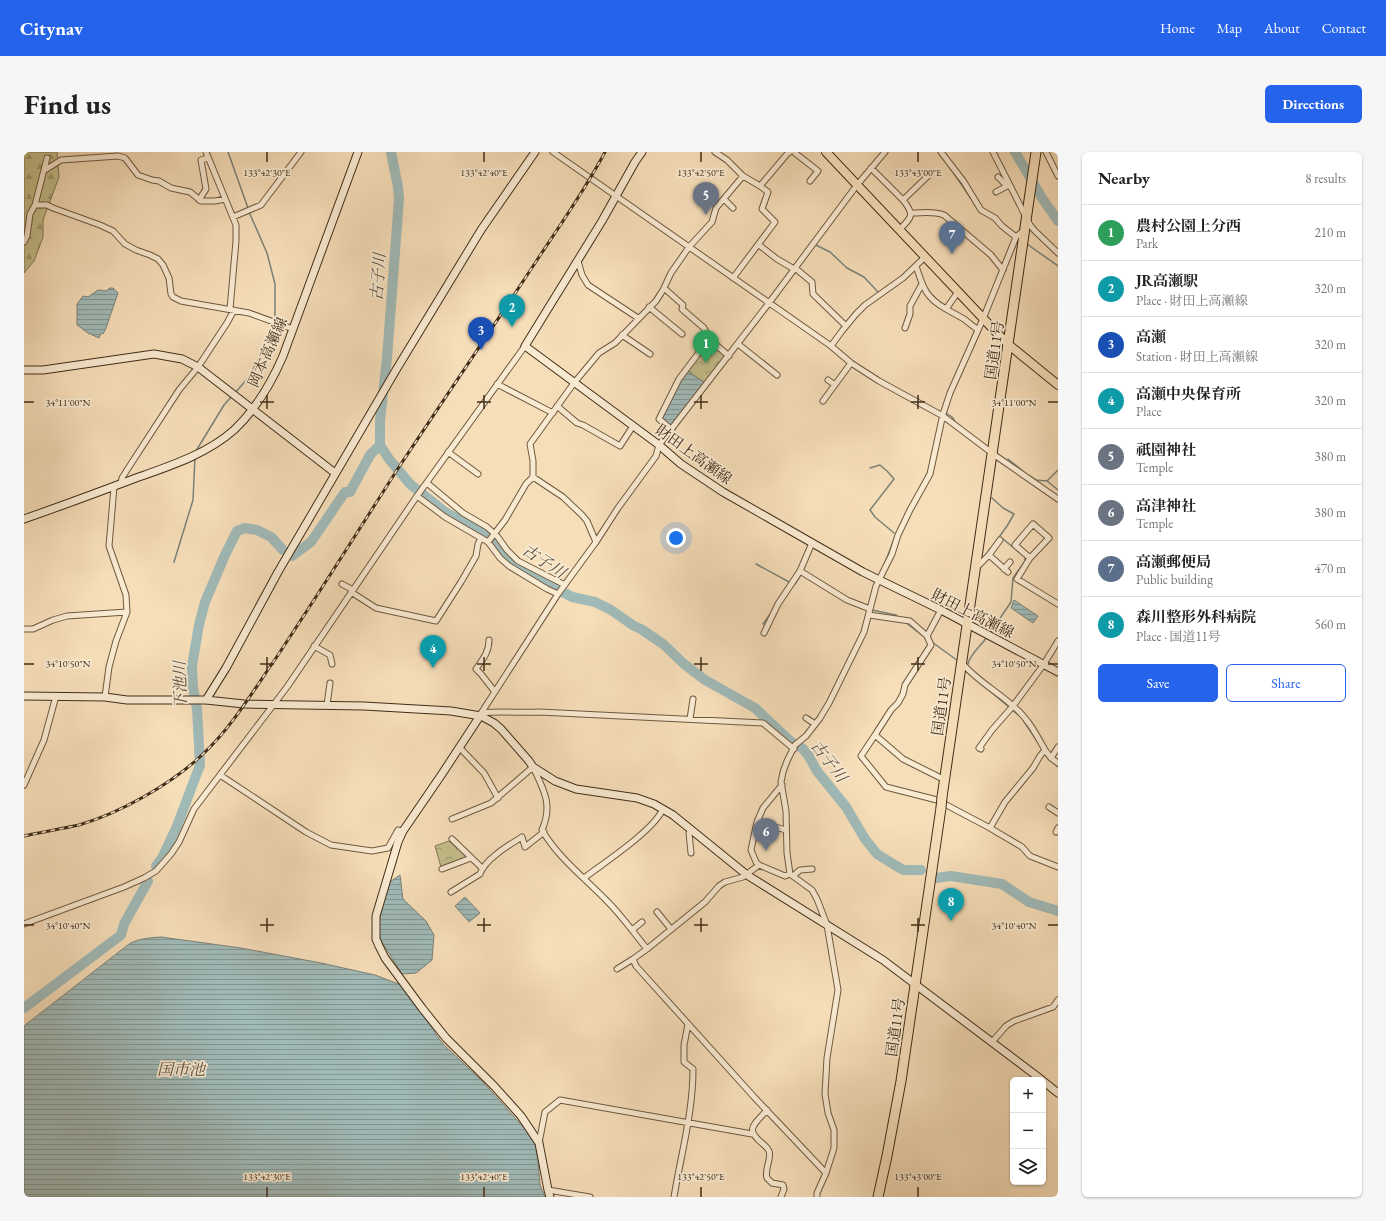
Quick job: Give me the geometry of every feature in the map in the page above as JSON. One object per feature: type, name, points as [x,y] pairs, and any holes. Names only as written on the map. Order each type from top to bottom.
[{"type":"highway","name":"国道11号","points":[[878,1197],[888,1156],[901,1081],[1036,152]]},
{"type":"main road","points":[[826,152],[983,319],[1009,345],[1058,385]]},
{"type":"street","points":[[105,697],[109,667],[116,641],[127,612],[125,590],[109,546],[118,485],[164,411],[198,367],[230,318],[232,310],[236,225],[206,152]]},
{"type":"street","points":[[233,217],[260,205],[301,152]]},
{"type":"street","name":"岡本高瀬線","points":[[24,519],[180,462],[212,446],[233,431],[252,410],[264,394],[273,378],[293,329],[358,152]]},
{"type":"street","points":[[206,700],[230,661],[278,572],[335,473],[396,370],[481,230],[535,152]]},
{"type":"street","points":[[553,152],[831,346],[851,363],[915,402],[943,416],[992,453],[1058,499]]},
{"type":"street","points":[[24,924],[124,888],[156,871],[171,854],[179,842],[194,809],[287,687],[426,483],[525,346],[578,262],[642,152]]},
{"type":"street","points":[[715,152],[727,160],[744,176],[768,192],[762,209],[775,222],[759,245],[732,278]]},
{"type":"street","points":[[760,186],[788,153],[794,152],[818,171],[810,182]]},
{"type":"street","points":[[539,1143],[521,1116],[494,1086],[446,1038],[385,958],[379,946],[376,939],[376,916],[398,842],[402,831],[480,716],[558,594],[656,456],[659,445],[729,356],[857,185],[885,152]]},
{"type":"street","points":[[941,152],[964,182],[981,210],[995,218],[1002,226],[1016,237]]},
{"type":"street","points":[[993,152],[1008,185],[1035,231],[1058,253]]},
{"type":"street","points":[[1046,152],[1056,168],[1058,176]]},
{"type":"street","points":[[45,170],[61,160],[118,156],[125,158],[138,175],[159,181],[171,188],[190,192],[200,200],[216,201],[226,199]]},
{"type":"street","points":[[24,242],[27,236],[30,214],[35,205],[47,158]]},
{"type":"street","points":[[200,200],[206,189],[201,160],[208,158]]},
{"type":"street","points":[[871,168],[903,200],[912,214]]},
{"type":"street","points":[[903,200],[930,174]]},
{"type":"street","points":[[488,541],[505,520],[526,484],[532,477],[530,444],[557,406],[599,353],[615,343],[656,301],[671,273],[689,247],[712,222],[716,208],[744,176]]},
{"type":"street","points":[[998,177],[1008,185]]},
{"type":"street","points":[[996,192],[1008,185]]},
{"type":"street","points":[[724,199],[732,208]]},
{"type":"street","points":[[35,205],[47,205],[100,225],[113,231],[125,244],[158,259],[163,265],[169,278],[171,294],[173,297],[181,301],[249,313],[293,329]]},
{"type":"street","points":[[912,214],[936,212],[944,215],[991,255],[1003,270]]},
{"type":"street","points":[[899,230],[912,214]]},
{"type":"street","points":[[817,1197],[817,1193],[826,1173],[834,1148],[834,1130],[828,1113],[825,1094],[827,1058],[838,990],[826,925],[817,899],[812,890],[792,875],[787,853],[786,811],[782,784],[783,772],[794,749],[815,724],[829,703],[864,632],[876,586],[892,554],[904,523],[930,474],[943,416],[950,393],[983,319],[1016,237],[1025,228]]},
{"type":"street","points":[[759,245],[777,259],[795,268],[812,282],[813,294],[846,326]]},
{"type":"street","points":[[831,346],[846,326],[866,305],[903,278],[925,257]]},
{"type":"street","points":[[578,262],[582,275],[588,285],[638,318]]},
{"type":"street","points":[[916,266],[926,293],[946,309],[964,319],[978,330]]},
{"type":"street","points":[[905,328],[910,314],[910,306],[922,284]]},
{"type":"street","points":[[664,288],[683,305],[682,309],[704,328],[709,339],[729,356]]},
{"type":"street","points":[[946,309],[958,292]]},
{"type":"street","points":[[649,307],[682,334]]},
{"type":"street","points":[[622,335],[650,354]]},
{"type":"street","points":[[672,430],[660,419],[679,379],[709,339]]},
{"type":"street","points":[[738,344],[777,375]]},
{"type":"street","name":"財田上高瀬線","points":[[525,346],[659,445],[681,464],[722,492],[880,580],[941,610],[1058,672]]},
{"type":"street","points":[[24,370],[43,370],[154,354],[182,359],[198,367],[335,473]]},
{"type":"street","points":[[823,401],[851,363]]},
{"type":"street","points":[[828,380],[835,385]]},
{"type":"street","points":[[498,384],[553,413]]},
{"type":"street","points":[[557,406],[577,423],[620,446],[633,426]]},
{"type":"street","points":[[448,452],[478,474]]},
{"type":"street","points":[[532,477],[564,497],[582,515],[596,542]]},
{"type":"street","points":[[426,483],[464,513],[487,526],[518,561],[565,585]]},
{"type":"street","points":[[417,496],[445,517],[488,541],[500,558],[509,566],[558,594]]},
{"type":"street","points":[[1030,558],[1015,545],[1033,524],[1049,538],[1030,558],[1017,579],[1058,604]]},
{"type":"street","points":[[342,584],[376,608],[436,621],[476,556],[478,544],[481,538]]},
{"type":"street","points":[[975,569],[989,555],[1000,540]]},
{"type":"street","points":[[764,633],[778,604],[800,571],[812,543]]},
{"type":"street","points":[[989,555],[1006,570],[1010,562]]},
{"type":"street","points":[[800,571],[847,600],[870,612],[910,621],[928,636],[932,645],[905,685],[903,694],[898,703],[891,710],[860,756],[886,787],[937,800],[1022,847],[1030,856],[1058,867]]},
{"type":"street","points":[[928,636],[941,610]]},
{"type":"street","points":[[24,629],[33,630],[53,620],[67,616],[127,612]]},
{"type":"street","points":[[489,640],[487,655],[476,669],[495,692]]},
{"type":"street","points":[[981,749],[979,748],[992,730],[1013,706],[1044,664],[1058,640]]},
{"type":"street","points":[[314,646],[330,655],[332,664]]},
{"type":"street","points":[[962,662],[976,676],[999,693],[1022,714],[1035,731],[1045,750],[1051,758],[1058,763]]},
{"type":"street","points":[[327,705],[330,683]]},
{"type":"street","points":[[24,696],[105,697],[127,700],[206,700],[273,705],[327,705],[435,710],[480,716],[494,723],[530,761],[546,792],[548,813],[542,830],[546,837],[566,860],[608,902],[647,949]]},
{"type":"street","points":[[24,783],[44,740],[56,696]]},
{"type":"street","points":[[690,719],[693,698]]},
{"type":"street","points":[[480,716],[495,711],[509,713],[539,712],[763,724],[794,749]]},
{"type":"street","points":[[806,718],[815,724]]},
{"type":"street","points":[[875,735],[903,759],[945,780]]},
{"type":"street","points":[[459,747],[484,773],[498,798]]},
{"type":"street","points":[[1051,758],[1058,747]]},
{"type":"street","points":[[990,828],[1005,802],[1033,768],[1045,750]]},
{"type":"street","points":[[452,819],[491,803],[533,767]]},
{"type":"street","points":[[533,767],[555,781],[576,789],[637,798],[654,804],[674,815],[747,875],[882,960],[1037,1077]]},
{"type":"street","points":[[220,775],[306,832],[331,845],[372,851],[388,848],[398,830],[402,831]]},
{"type":"street","points":[[782,784],[763,808],[757,822],[751,850],[756,862],[785,876],[792,875],[800,870],[812,869]]},
{"type":"street","points":[[1049,807],[1058,813]]},
{"type":"street","points":[[584,878],[630,843],[660,816],[663,809]]},
{"type":"street","points":[[757,822],[786,830]]},
{"type":"street","points":[[691,829],[689,832],[692,853]]},
{"type":"street","points":[[451,892],[480,874],[482,868],[507,846],[522,837],[525,848],[544,832]]},
{"type":"street","points":[[452,840],[482,868]]},
{"type":"street","points":[[442,869],[471,858]]},
{"type":"street","points":[[617,969],[647,949],[705,902],[719,886],[725,882],[747,875],[759,864]]},
{"type":"street","points":[[657,912],[671,929]]},
{"type":"street","points":[[632,930],[642,922]]},
{"type":"street","points":[[633,959],[636,966],[688,1024],[826,1173]]},
{"type":"street","points":[[992,1042],[1006,1026],[1014,1021],[1053,1007],[1058,1000]]},
{"type":"street","points":[[674,1197],[689,1122],[693,1086],[693,1069],[684,1062],[684,1045],[688,1024]]},
{"type":"street","points":[[1046,1084],[1058,1093]]},
{"type":"street","points":[[590,1197],[549,1194],[539,1143],[545,1112],[560,1100],[752,1134],[768,1149],[770,1155],[766,1169],[767,1178],[772,1183],[783,1185],[784,1189],[781,1197]]},
{"type":"street","points":[[752,1134],[753,1127],[767,1110]]},
{"type":"green space","points":[[24,152],[57,152],[59,177],[43,220],[43,237],[34,261],[24,273]]},
{"type":"green space","points":[[709,342],[726,356],[705,383],[687,371]]},
{"type":"green space","points":[[449,841],[467,857],[441,867],[435,846]]},
{"type":"water","points":[[113,288],[118,293],[106,328],[103,334],[101,333],[99,338],[88,333],[77,325],[77,304],[83,296],[88,297],[98,290],[106,291]]},
{"type":"water","points":[[687,371],[705,383],[671,427],[661,418],[680,380]]},
{"type":"water","points":[[1014,600],[1038,616],[1033,623],[1011,608]]},
{"type":"water","points":[[400,875],[403,899],[426,921],[434,935],[432,960],[416,973],[402,974],[380,939],[379,921],[387,884]]},
{"type":"water","points":[[465,897],[480,913],[469,922],[455,906]]},
{"type":"water","name":"国市池","points":[[161,937],[241,948],[321,963],[375,975],[401,985],[443,1044],[482,1081],[525,1129],[535,1144],[540,1185],[545,1197],[24,1197],[24,1026],[129,944],[141,939]]},
{"type":"waterway","points":[[228,152],[248,208]]},
{"type":"waterway","name":"古子川","points":[[391,152],[399,199],[387,358],[380,421],[380,445],[389,459],[410,484],[445,512],[483,532],[496,543],[509,560],[523,570],[572,597],[595,602],[611,610],[663,644],[684,664],[705,680],[755,708],[790,741],[802,748],[808,755],[817,771],[846,807],[865,839],[877,854],[904,870],[921,870]]},
{"type":"waterway","points":[[1015,152],[1042,198],[1058,221]]},
{"type":"waterway","points":[[951,169],[978,209]]},
{"type":"waterway","points":[[235,393],[249,377],[275,328],[275,284],[267,253],[249,212]]},
{"type":"waterway","points":[[1001,222],[1010,230]]},
{"type":"waterway","points":[[1027,244],[1058,266]]},
{"type":"waterway","points":[[816,245],[830,252],[847,268],[864,277],[878,292]]},
{"type":"waterway","points":[[971,352],[976,341]]},
{"type":"waterway","points":[[196,451],[224,405],[232,396]]},
{"type":"waterway","points":[[949,403],[946,413],[952,417],[956,423]]},
{"type":"waterway","name":"下池川","points":[[292,556],[311,542],[345,492],[350,492],[370,455],[380,445]]},
{"type":"waterway","points":[[174,562],[193,500],[195,457]]},
{"type":"waterway","points":[[1008,459],[1025,473]]},
{"type":"waterway","points":[[870,468],[880,465],[894,479],[870,510],[875,517],[894,533]]},
{"type":"waterway","points":[[1028,475],[1036,480],[1047,481],[1058,470]]},
{"type":"waterway","points":[[1047,481],[1058,490]]},
{"type":"waterway","points":[[992,498],[1003,508],[1014,514],[997,540]]},
{"type":"waterway","name":"下池川","points":[[156,866],[162,858],[177,826],[200,765],[197,709],[193,688],[192,666],[199,625],[205,602],[237,531],[245,528],[257,530],[271,537],[283,550]]},
{"type":"waterway","points":[[885,563],[894,539]]},
{"type":"waterway","points":[[990,633],[1011,602],[1013,578],[1025,561],[1025,557],[1003,539]]},
{"type":"waterway","points":[[988,551],[992,547]]},
{"type":"waterway","points":[[756,564],[791,583]]},
{"type":"waterway","points":[[795,584],[802,573]]},
{"type":"waterway","points":[[872,610],[896,615],[898,617]]},
{"type":"waterway","points":[[763,624],[771,613]]},
{"type":"waterway","points":[[905,622],[922,635]]},
{"type":"waterway","points":[[968,664],[973,653],[987,637]]},
{"type":"waterway","points":[[932,642],[958,661]]},
{"type":"waterway","points":[[986,688],[1009,707]]},
{"type":"waterway","points":[[1012,710],[1021,717],[1039,744]]},
{"type":"waterway","points":[[1046,756],[1058,767]]},
{"type":"waterway","name":"古子川","points":[[936,878],[951,876],[1002,884],[1029,902],[1058,911]]},
{"type":"waterway","name":"下池川","points":[[24,1008],[121,935],[124,924],[148,881]]},
{"type":"railway","points":[[24,836],[79,825],[95,820],[128,805],[176,776],[214,743],[242,708],[292,634],[399,467],[574,204],[605,152]]},
{"type":"place","name":"祇園神社","points":[[706,215]]},
{"type":"place","name":"高瀬郵便局","points":[[952,254]]},
{"type":"place","name":"JR高瀬駅","points":[[512,327]]},
{"type":"place","name":"高瀬","points":[[481,350]]},
{"type":"place","name":"農村公園上分西","points":[[706,363]]},
{"type":"place","name":"高瀬中央保育所","points":[[433,668]]},
{"type":"place","name":"高津神社","points":[[766,851]]},
{"type":"place","name":"森川整形外科病院","points":[[951,921]]}]
